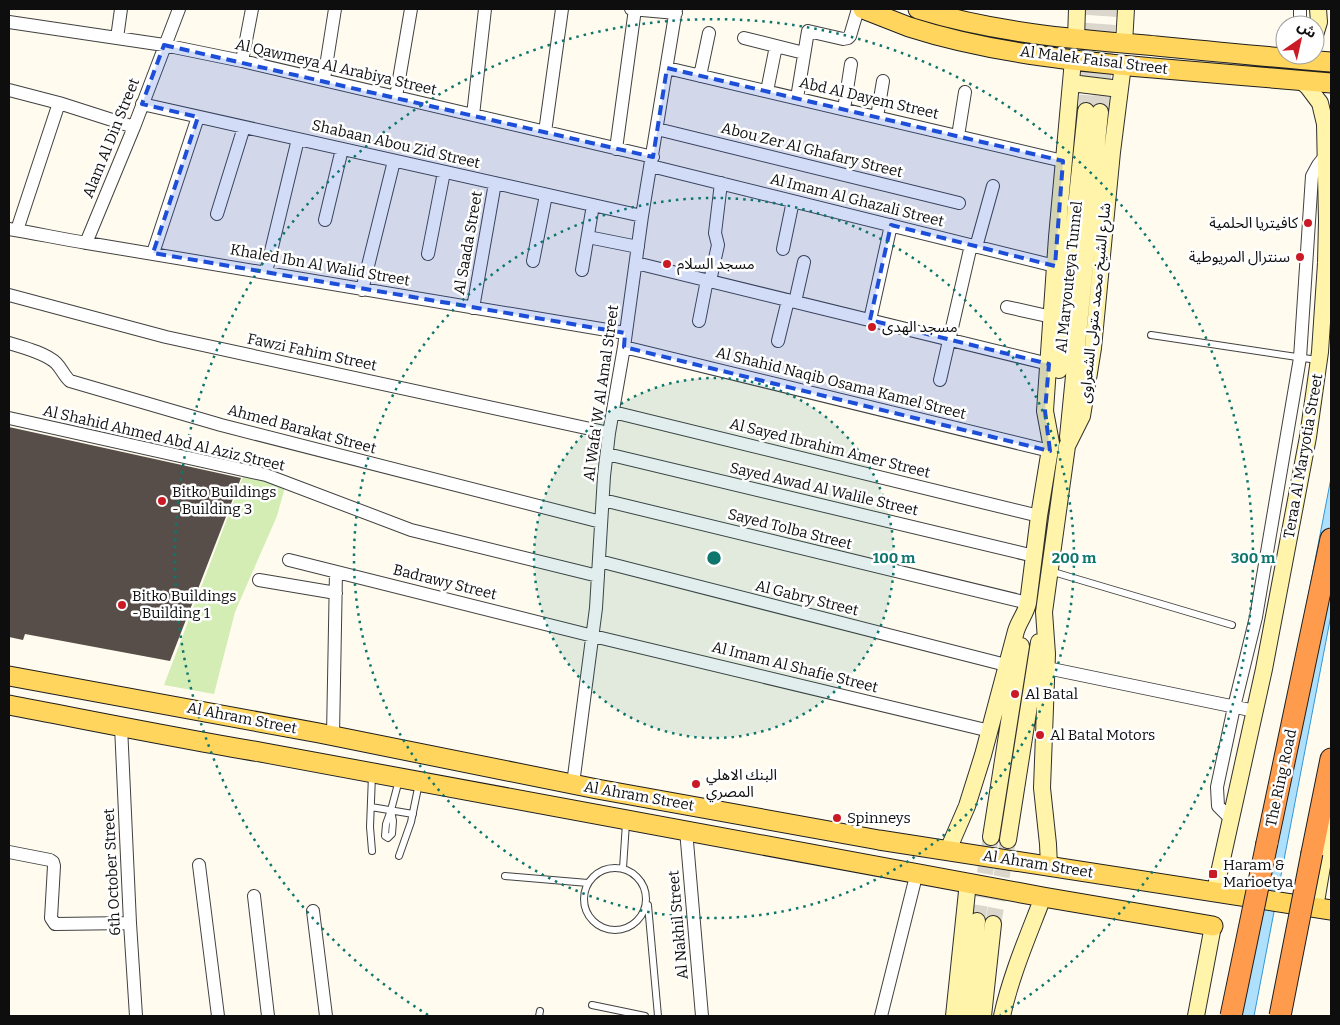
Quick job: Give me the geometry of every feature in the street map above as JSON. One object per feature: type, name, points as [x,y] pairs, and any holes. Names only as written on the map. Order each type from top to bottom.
[{"type":"highway","name":"The Ring Road","points":[[1231,1016],[1331,539]]},
{"type":"highway","points":[[1280,1016],[1331,759]]},
{"type":"main road","name":"Al Malek Faisal Street","points":[[863,9],[909,26],[1007,50],[1072,60],[1331,83]]},
{"type":"main road","name":"Al Malek Faisal Street","points":[[918,9],[1005,29],[1076,39],[1275,54]]},
{"type":"main road","points":[[1076,39],[1077,9]]},
{"type":"main road","points":[[1124,44],[1126,9]]},
{"type":"main road","name":"شارع الشيخ محمد متولى الشعراوى","points":[[1049,866],[1042,788],[1047,668],[1044,612],[1049,571],[1056,447],[1045,412],[1072,60]]},
{"type":"main road","name":"شارع الشيخ محمد متولى الشعراوى","points":[[948,850],[967,806],[990,731],[1006,665],[1018,626],[1027,606],[1039,516],[1056,447],[1082,416],[1099,298],[1106,202],[1123,65]]},
{"type":"main road","name":"Teraa Al Maryotia Street","points":[[1215,891],[1254,711],[1308,438],[1319,360],[1326,263],[1325,124],[1322,110],[1315,94],[1301,81]]},
{"type":"main road","points":[[1071,83],[1120,89]]},
{"type":"main road","name":"Al Maryouteya Tunnel","points":[[1056,447],[1093,111]]},
{"type":"main road","points":[[991,837],[1027,606]]},
{"type":"main road","points":[[1008,840],[1044,612]]},
{"type":"main road","name":"Al Ahram Street","points":[[9,676],[326,734],[573,784],[879,840],[1318,908]]},
{"type":"main road","name":"Al Ahram Street","points":[[9,705],[194,741],[1213,926]]},
{"type":"main road","points":[[260,752],[267,748],[271,735],[269,728],[264,723]]},
{"type":"main road","points":[[312,762],[309,746],[313,738],[326,734]]},
{"type":"main road","points":[[1318,908],[1331,814]]},
{"type":"main road","points":[[954,1016],[968,882]]},
{"type":"main road","points":[[1002,1016],[1014,975],[1042,896]]},
{"type":"main road","points":[[969,1016],[985,922],[983,1016]]},
{"type":"main road","points":[[1196,1016],[1213,926]]},
{"type":"street","points":[[118,38],[121,9]]},
{"type":"street","name":"Alam Al Din Street","points":[[86,243],[134,127],[179,9]]},
{"type":"street","points":[[242,61],[252,9]]},
{"type":"street","points":[[324,80],[335,9]]},
{"type":"street","points":[[396,97],[411,9]]},
{"type":"street","points":[[473,115],[485,9]]},
{"type":"street","points":[[545,132],[562,9]]},
{"type":"street","points":[[631,9],[676,11]]},
{"type":"street","points":[[616,149],[635,9]]},
{"type":"street","points":[[797,98],[808,31],[843,39],[848,38],[858,9]]},
{"type":"street","name":"Al Wafa' W Al Amal Street","points":[[573,784],[593,636],[609,434],[624,347],[642,216],[676,11]]},
{"type":"street","name":"Al Qawmeya Al Arabiya Street","points":[[9,22],[164,45],[242,61],[616,149],[652,162]]},
{"type":"street","points":[[700,76],[709,33]]},
{"type":"street","points":[[744,38],[804,53]]},
{"type":"street","points":[[767,91],[776,46]]},
{"type":"street","points":[[844,109],[851,64]]},
{"type":"street","name":"Abd Al Dayem Street","points":[[667,68],[1063,161]]},
{"type":"street","points":[[877,117],[883,81]]},
{"type":"street","points":[[9,90],[59,103],[134,127]]},
{"type":"street","points":[[958,136],[965,92]]},
{"type":"street","points":[[11,230],[59,103]]},
{"type":"street","name":"Shabaan Abou Zid Street","points":[[142,104],[642,216]]},
{"type":"street","points":[[153,253],[198,117]]},
{"type":"street","points":[[217,214],[244,127]]},
{"type":"street","name":"Abou Zer Al Ghafary Street","points":[[657,129],[959,203]]},
{"type":"street","points":[[266,272],[298,139]]},
{"type":"street","points":[[325,220],[342,149]]},
{"type":"street","points":[[1231,819],[1218,806],[1217,787],[1256,617],[1300,358],[1312,176],[1326,155]]},
{"type":"street","points":[[362,290],[394,161]]},
{"type":"street","name":"Al Imam Al Ghazali Street","points":[[652,162],[720,183],[1055,266]]},
{"type":"street","points":[[428,254],[444,172]]},
{"type":"street","name":"Al Saada Street","points":[[473,308],[495,183]]},
{"type":"street","points":[[698,321],[718,245],[714,233],[720,183]]},
{"type":"street","points":[[940,380],[948,339],[974,246],[994,186]]},
{"type":"street","points":[[533,261],[546,195]]},
{"type":"street","points":[[783,249],[793,201]]},
{"type":"street","points":[[582,270],[593,205]]},
{"type":"street","points":[[870,320],[890,226]]},
{"type":"street","name":"Khaled Ibn Al Walid Street","points":[[11,230],[625,333]]},
{"type":"street","points":[[588,237],[638,247]]},
{"type":"street","points":[[778,341],[804,262]]},
{"type":"street","points":[[636,263],[1049,364]]},
{"type":"street","name":"Fawzi Fahim Street","points":[[9,294],[166,337],[609,434]]},
{"type":"street","points":[[1007,307],[1052,317]]},
{"type":"street","name":"Ahmed Barakat Street","points":[[9,343],[55,361],[65,378],[70,381],[221,425],[601,522]]},
{"type":"street","name":"Al Shahid Naqib Osama Kamel Street","points":[[624,347],[1056,447]]},
{"type":"street","name":"Al Sayed Ibrahim Amer Street","points":[[612,412],[1039,516]]},
{"type":"street","name":"Al Shahid Ahmed Abd Al Aziz Street","points":[[9,418],[266,475],[411,530],[598,576]]},
{"type":"street","name":"Sayed Awad Al Walile Street","points":[[607,454],[1034,556]]},
{"type":"street","name":"Sayed Tolba Street","points":[[603,500],[1027,606]]},
{"type":"street","name":"Badrawy Street","points":[[289,560],[593,636]]},
{"type":"street","name":"Al Gabry Street","points":[[599,561],[1006,665]]},
{"type":"street","points":[[326,734],[336,572]]},
{"type":"street","points":[[259,580],[336,593]]},
{"type":"street","name":"Al Imam Al Shafie Street","points":[[593,636],[990,731]]},
{"type":"street","points":[[1047,668],[1254,711]]},
{"type":"street","name":"6th October Street","points":[[121,726],[136,1016]]},
{"type":"street","name":"Al Nakhil Street","points":[[686,830],[702,1016]]},
{"type":"street","points":[[9,852],[53,862],[51,918],[55,924],[130,923]]},
{"type":"street","points":[[199,865],[218,1016]]},
{"type":"street","points":[[881,1016],[917,872]]},
{"type":"street","points":[[254,896],[268,1016]]},
{"type":"street","points":[[313,910],[326,1016]]},
{"type":"lane","points":[[1150,335],[1319,360]]},
{"type":"lane","points":[[1049,571],[1232,625]]},
{"type":"lane","points":[[372,773],[370,827],[372,851]]},
{"type":"lane","points":[[391,810],[399,778]]},
{"type":"lane","points":[[399,856],[413,814],[420,782]]},
{"type":"lane","points":[[371,807],[413,814]]},
{"type":"lane","points":[[623,868],[626,819]]},
{"type":"lane","points":[[647,901],[642,916],[637,922],[623,930],[607,929],[599,926],[593,921],[585,907],[584,898],[588,883],[597,873],[609,868],[623,868],[636,875],[644,886],[647,901],[658,1016]]},
{"type":"lane","points":[[504,876],[588,883]]},
{"type":"lane","points":[[592,1005],[644,1016]]},
{"type":"highlighted area","points":[[164,45],[653,157],[667,68],[1063,161],[1055,266],[891,225],[870,320],[1049,364],[1045,411],[1050,451],[624,347],[625,333],[153,253],[198,117],[142,104]]},
{"type":"green space","points":[[244,474],[285,487],[277,516],[235,612],[214,694],[164,685]]},
{"type":"water","points":[[1331,478],[1331,615],[1254,1016],[1227,1016]]},
{"type":"building","points":[[9,427],[241,478],[170,661],[25,634],[23,640],[9,637]]},
{"type":"tunnel","points":[[1086,111],[1094,9]]},
{"type":"tunnel","points":[[1100,112],[1109,9]]},
{"type":"tunnel","points":[[977,921],[991,837]]},
{"type":"tunnel","points":[[993,924],[1008,840]]},
{"type":"place","name":"كافيتريا الحلمية","points":[[1308,223]]},
{"type":"place","name":"سنترال المريوطية","points":[[1300,257]]},
{"type":"place","name":"مسجد السلام","points":[[667,264]]},
{"type":"place","name":"مسجد الهدى","points":[[872,327]]},
{"type":"place","name":"Bitko Buildings - Building 3","points":[[162,501]]},
{"type":"place","name":"Bitko Buildings - Building 1","points":[[122,605]]},
{"type":"place","name":"Al Batal","points":[[1015,694]]},
{"type":"place","name":"Al Batal Motors","points":[[1040,735]]},
{"type":"place","name":"البنك الاهلي المصري","points":[[696,784]]},
{"type":"place","name":"Spinneys","points":[[837,818]]},
{"type":"place","name":"Haram & Marioetya","points":[[1213,874]]}]
